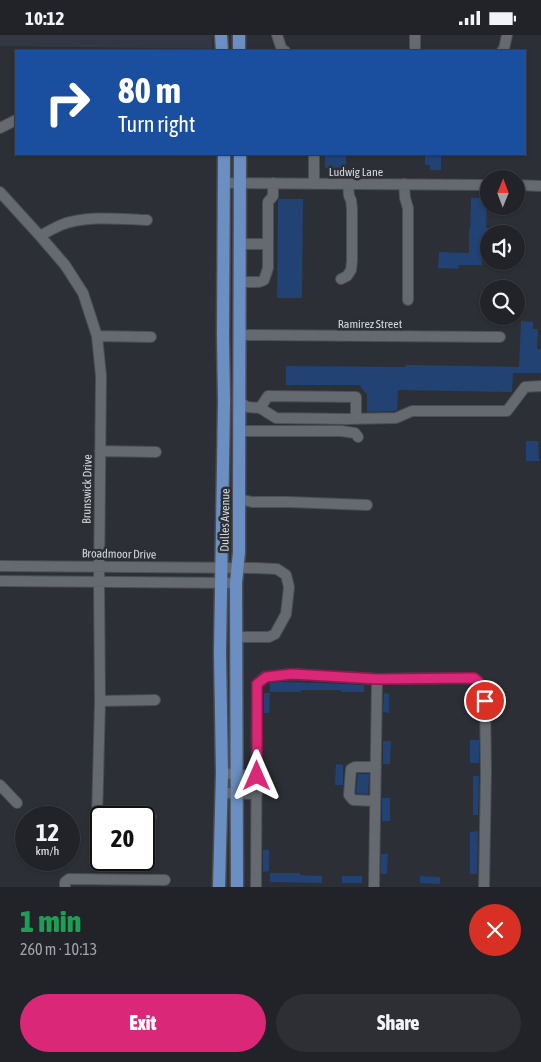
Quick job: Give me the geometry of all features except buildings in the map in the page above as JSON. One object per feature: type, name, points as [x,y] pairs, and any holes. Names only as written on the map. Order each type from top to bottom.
[{"type":"main road","points":[[221,35],[222,50]]},
{"type":"main road","points":[[239,35],[239,50]]},
{"type":"main road","name":"Dulles Avenue","points":[[219,887],[222,773],[220,645],[224,401],[224,155]]},
{"type":"main road","name":"Dulles Avenue","points":[[237,887],[236,583],[239,499],[240,155]]},
{"type":"main road","points":[[224,401],[239,401]]},
{"type":"street","points":[[277,35],[282,50]]},
{"type":"street","points":[[414,35],[414,50]]},
{"type":"street","points":[[503,50],[507,35]]},
{"type":"street","points":[[0,128],[15,120]]},
{"type":"street","points":[[314,155],[314,184]]},
{"type":"street","name":"Ludwig Lane","points":[[224,183],[480,185]]},
{"type":"street","points":[[240,282],[259,282],[264,280],[268,268],[268,202],[273,196],[273,183]]},
{"type":"street","points":[[341,279],[351,270],[352,261],[352,209],[351,200],[348,196],[348,184]]},
{"type":"street","points":[[404,185],[408,208],[408,299]]},
{"type":"street","points":[[525,185],[541,186]]},
{"type":"street","name":"Brunswick Drive","points":[[0,192],[65,265],[83,293],[96,336],[101,376],[99,806]]},
{"type":"street","points":[[40,236],[62,224],[79,220],[147,219]]},
{"type":"street","points":[[240,244],[268,245]]},
{"type":"street","name":"Ramirez Street","points":[[240,335],[500,337]]},
{"type":"street","points":[[96,336],[150,337]]},
{"type":"street","points":[[239,401],[247,407],[260,408],[276,418],[396,418],[412,411],[507,411],[525,387],[541,386]]},
{"type":"street","points":[[260,408],[268,396],[356,397],[356,419]]},
{"type":"street","points":[[239,431],[341,431],[355,433],[358,437]]},
{"type":"street","points":[[100,451],[156,452]]},
{"type":"street","points":[[239,499],[252,502],[368,505]]},
{"type":"street","name":"Broadmoor Drive","points":[[0,566],[277,569],[286,575],[289,587],[286,613],[275,634],[269,637],[236,637]]},
{"type":"street","points":[[0,581],[236,583]]},
{"type":"street","points":[[256,887],[257,684],[266,677],[292,674],[377,679],[474,678],[479,682],[484,689],[485,701],[484,887]]},
{"type":"street","points":[[374,887],[377,679]]},
{"type":"street","points":[[100,701],[154,700]]},
{"type":"street","points":[[375,801],[353,800],[349,795],[351,769],[355,767],[376,767]]},
{"type":"street","points":[[222,773],[257,776]]},
{"type":"street","points":[[0,785],[17,803]]},
{"type":"street","points":[[221,793],[257,794]]},
{"type":"street","points":[[65,887],[65,882],[68,879],[165,881]]},
{"type":"shaded area","points":[[0,35],[212,35],[212,49],[0,46]]},
{"type":"route","points":[[257,776],[257,684],[266,677],[292,674],[377,679],[474,678],[484,689],[485,701]]}]
